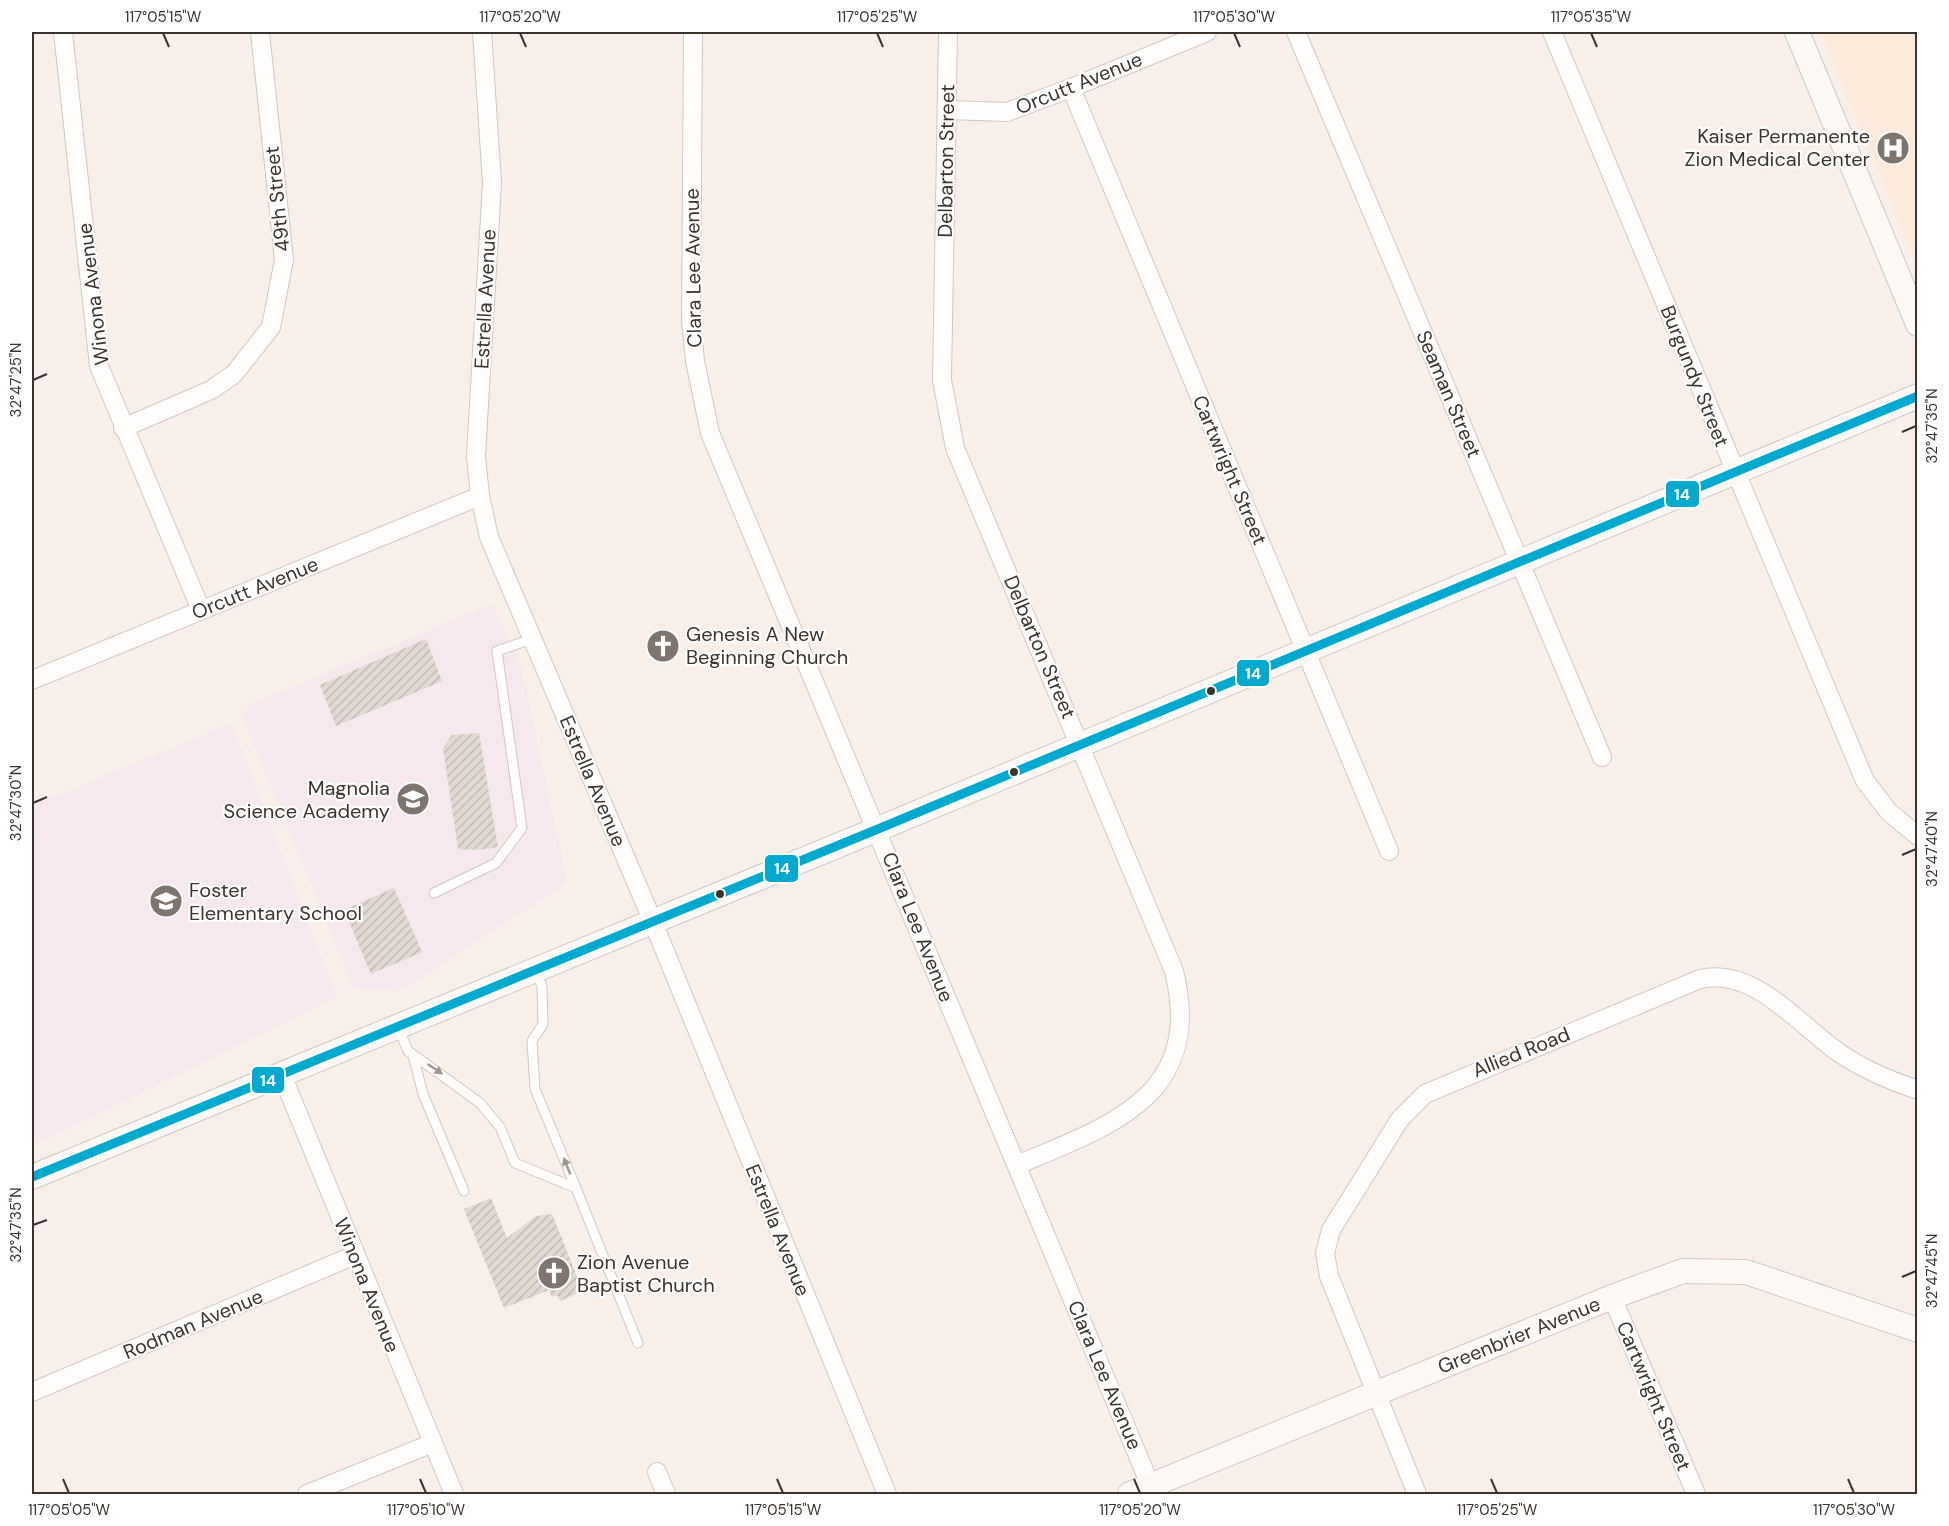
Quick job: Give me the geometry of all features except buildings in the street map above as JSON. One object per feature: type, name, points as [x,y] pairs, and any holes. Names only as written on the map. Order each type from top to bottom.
[{"type":"main road","points":[[1797,32],[1917,324]]},
{"type":"main road","points":[[32,1177],[878,829],[1917,396]]},
{"type":"main road","name":"Greenbrier Avenue","points":[[1145,1492],[1612,1297],[1683,1271],[1746,1272],[1917,1330]]},
{"type":"street","name":"Winona Avenue","points":[[63,32],[99,366],[201,610]]},
{"type":"street","name":"49th Street","points":[[123,428],[211,390],[226,380],[234,374],[271,327],[284,260],[260,32]]},
{"type":"street","name":"Estrella Avenue","points":[[482,32],[492,183],[476,456],[480,496],[489,537],[652,922],[887,1494]]},
{"type":"street","name":"Clara Lee Avenue","points":[[693,32],[691,320],[695,361],[710,433],[878,829],[1017,1166],[1145,1492]]},
{"type":"street","name":"Delbarton Street","points":[[948,32],[942,380],[955,448],[1081,744],[1174,971],[1180,1005],[1177,1039],[1169,1063],[1156,1085],[1134,1109],[1106,1127],[1017,1166]]},
{"type":"street","name":"Orcutt Avenue","points":[[947,110],[1007,112],[1207,32]]},
{"type":"street","name":"Seaman Street","points":[[1296,32],[1602,757]]},
{"type":"street","name":"Burgundy Street","points":[[1552,32],[1865,781],[1889,812],[1917,836]]},
{"type":"street","name":"Cartwright Street","points":[[1071,88],[1389,851]]},
{"type":"street","name":"Orcutt Avenue","points":[[32,680],[480,496]]},
{"type":"street","name":"Allied Road","points":[[1417,1494],[1326,1265],[1330,1230],[1400,1119],[1415,1102],[1437,1087],[1700,979],[1720,976],[1749,984],[1840,1053],[1899,1084],[1917,1090]]},
{"type":"street","name":"Winona Avenue","points":[[282,1075],[454,1494]]},
{"type":"street","name":"Rodman Avenue","points":[[32,1392],[355,1255]]},
{"type":"street","name":"Cartwright Street","points":[[1612,1297],[1696,1494]]},
{"type":"street","points":[[307,1494],[433,1443]]},
{"type":"street","points":[[657,1472],[666,1494]]},
{"type":"lane","points":[[434,892],[496,863],[522,828],[497,651],[532,639]]},
{"type":"lane","points":[[536,970],[543,987],[543,1024],[532,1041],[535,1089],[639,1343]]},
{"type":"lane","points":[[398,1027],[408,1051],[480,1103],[500,1127],[515,1163],[576,1188]]},
{"type":"lane","points":[[413,1055],[423,1094],[464,1191]]},
{"type":"shaded area","name":"Kaiser Permanente Zion Medical Center","points":[[1821,32],[1917,32],[1917,264]]},
{"type":"shaded area","name":"Magnolia Science Academy","points":[[492,604],[522,668],[567,883],[400,991],[354,989],[241,715],[253,703]]},
{"type":"shaded area","name":"Foster Elementary School","points":[[232,723],[337,997],[32,1146],[32,806]]},
{"type":"transit line","name":"14","points":[[32,1177],[878,829],[1918,396]]},
{"type":"place","name":"Kaiser Permanente Zion Medical Center","points":[[1893,148]]},
{"type":"place","name":"Genesis A New Beginning Church","points":[[663,646]]},
{"type":"place","name":"Magnolia Science Academy","points":[[413,799]]},
{"type":"place","name":"Foster Elementary School","points":[[166,901]]},
{"type":"place","name":"Zion Avenue Baptist Church","points":[[554,1273]]}]
